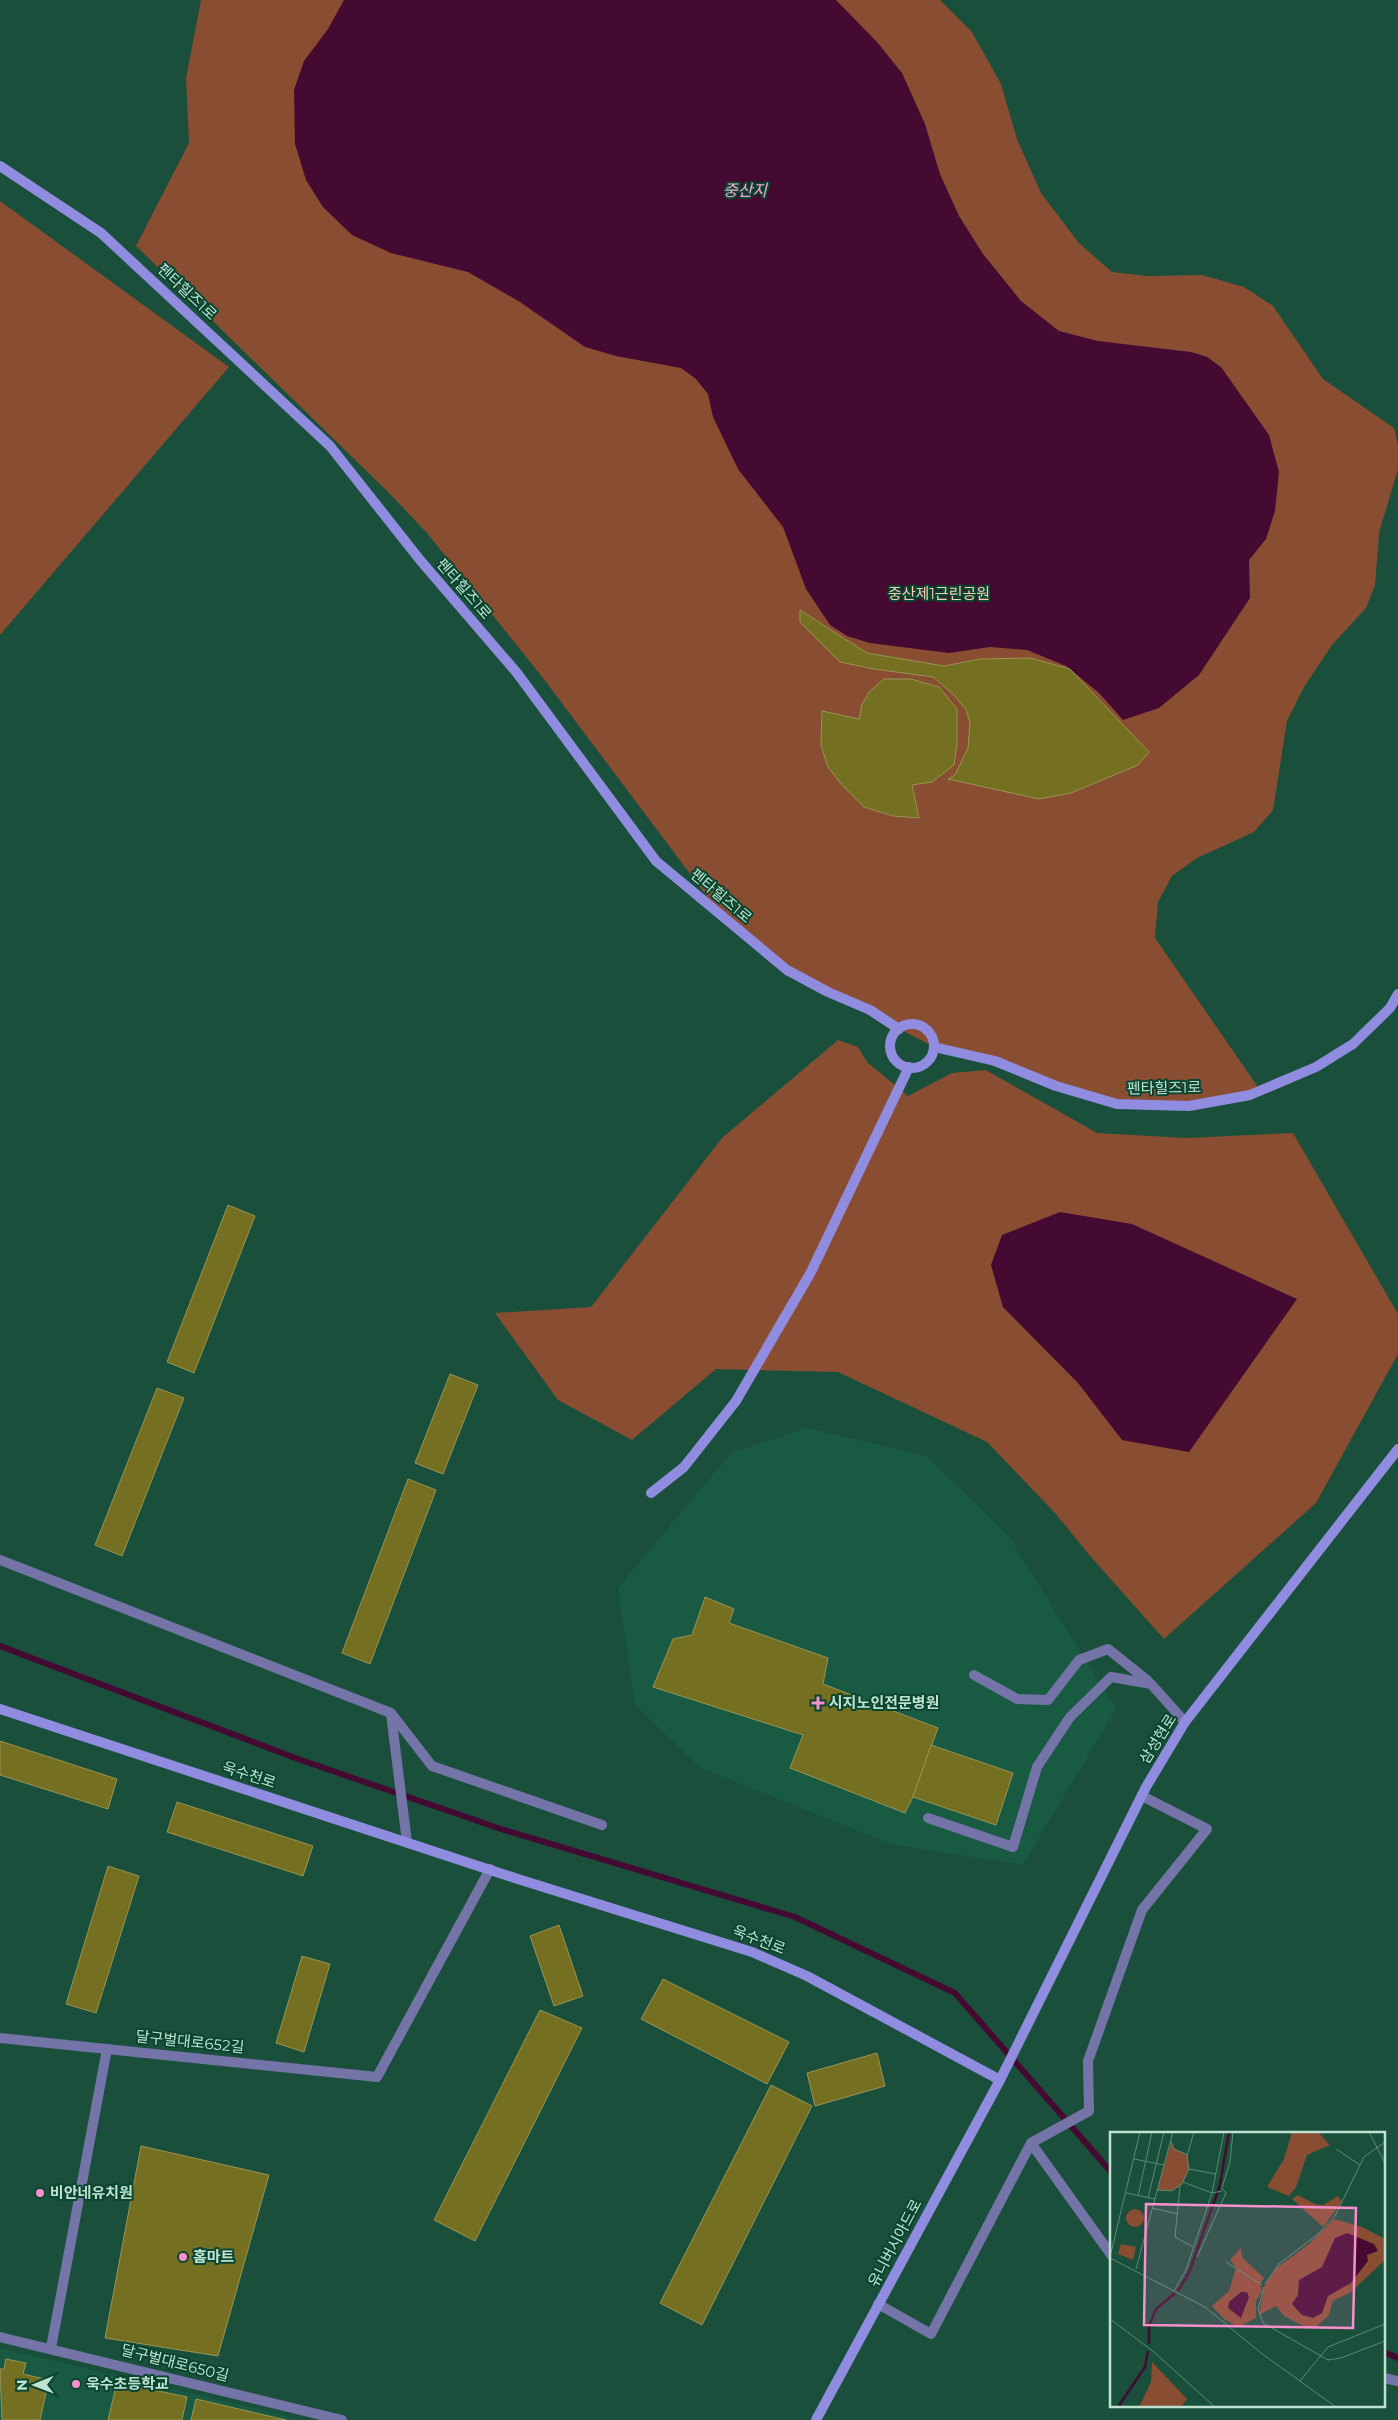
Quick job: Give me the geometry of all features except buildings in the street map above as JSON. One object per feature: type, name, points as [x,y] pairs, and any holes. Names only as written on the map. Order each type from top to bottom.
[{"type":"street","name":"펜타힐즈1로","points":[[0,166],[101,233],[330,446],[420,560],[517,672],[656,861],[787,970],[828,992],[870,1010],[899,1028]]},
{"type":"street","name":"펜타힐즈1로","points":[[934,1048],[995,1061],[1056,1086],[1117,1104],[1189,1106],[1250,1094],[1316,1067],[1353,1044],[1390,1008],[1398,994]]},
{"type":"street","points":[[906,1025],[920,1026],[930,1034],[934,1048],[933,1054],[923,1065],[909,1067],[896,1061],[892,1055],[892,1040],[899,1028],[906,1025]]},
{"type":"street","points":[[651,1493],[684,1467],[736,1401],[811,1272],[909,1067]]},
{"type":"street","name":"삼성현로","points":[[1000,2080],[1142,1796],[1185,1722],[1398,1449]]},
{"type":"street","points":[[0,1560],[391,1713],[432,1766],[602,1825]]},
{"type":"street","points":[[974,1676],[1017,1700],[1048,1700],[1079,1660],[1108,1649],[1151,1684],[1185,1722]]},
{"type":"street","points":[[928,1818],[1013,1847],[1037,1767],[1070,1717],[1111,1677],[1151,1684]]},
{"type":"street","name":"욱수천로","points":[[0,1709],[490,1869],[752,1952],[807,1976],[1000,2080]]},
{"type":"street","points":[[391,1713],[407,1842]]},
{"type":"street","points":[[878,2304],[931,2334],[1031,2143],[1089,2111],[1088,2061],[1142,1910],[1207,1829],[1142,1796]]},
{"type":"street","name":"달구벌대로652길","points":[[0,2038],[377,2077],[490,1869]]},
{"type":"street","points":[[51,2348],[107,2049]]},
{"type":"street","name":"유니버시아드로","points":[[816,2420],[1000,2080]]},
{"type":"street","points":[[1031,2143],[1110,2253]]},
{"type":"street","name":"달구벌대로650길","points":[[0,2337],[342,2420]]},
{"type":"shaded area","points":[[808,1428],[926,1456],[1008,1535],[1116,1709],[1023,1865],[890,1844],[699,1767],[635,1704],[618,1588],[731,1453]]},
{"type":"shaded area","name":"욱수초등학교","points":[[0,2348],[303,2420],[0,2420]]},
{"type":"green space","name":"중산제1근린공원","points":[[201,0],[940,0],[972,32],[1001,84],[1017,139],[1041,193],[1079,243],[1112,272],[1147,276],[1202,275],[1244,287],[1273,306],[1323,379],[1394,428],[1398,445],[1398,469],[1379,533],[1375,585],[1366,608],[1332,645],[1304,687],[1287,721],[1273,810],[1254,832],[1197,858],[1172,876],[1158,902],[1155,938],[1260,1090],[1189,1106],[1117,1104],[995,1061],[934,1047],[787,970],[724,919],[543,678],[427,533],[389,493],[136,246],[189,143],[186,78]]},
{"type":"green space","points":[[0,201],[229,367],[0,635]]},
{"type":"green space","points":[[838,1040],[858,1047],[867,1062],[908,1096],[952,1073],[986,1070],[1097,1133],[1186,1138],[1293,1133],[1398,1314],[1398,1354],[1316,1503],[1164,1639],[1091,1557],[1055,1513],[987,1442],[838,1372],[716,1369],[632,1440],[558,1400],[495,1313],[591,1307],[722,1138]]},
{"type":"water","name":"중산지","points":[[344,0],[836,0],[877,42],[902,73],[925,124],[940,174],[959,216],[983,254],[1021,301],[1059,331],[1098,341],[1191,352],[1207,357],[1221,367],[1269,435],[1279,472],[1275,511],[1266,539],[1249,560],[1250,598],[1199,675],[1159,708],[1123,720],[1099,693],[1066,666],[1027,650],[990,647],[949,653],[870,643],[847,636],[830,625],[806,589],[783,527],[738,469],[713,417],[708,394],[696,379],[681,368],[616,356],[585,347],[520,302],[468,272],[391,253],[352,235],[323,207],[306,180],[295,144],[294,90],[304,61],[328,29]]},
{"type":"water","points":[[1060,1212],[1132,1224],[1297,1299],[1189,1452],[1122,1440],[1078,1383],[1003,1307],[991,1265],[1002,1235]]},
{"type":"waterway","points":[[0,1646],[298,1759],[501,1829],[795,1917],[955,1993],[1110,2171]]},
{"type":"waterway","points":[[1386,2353],[1398,2358]]},
{"type":"place","name":"시지노인전문병원","points":[[818,1703]]},
{"type":"place","name":"비안네유치원","points":[[40,2193]]},
{"type":"place","name":"홈마트","points":[[183,2257]]},
{"type":"place","name":"욱수초등학교","points":[[76,2384]]}]
